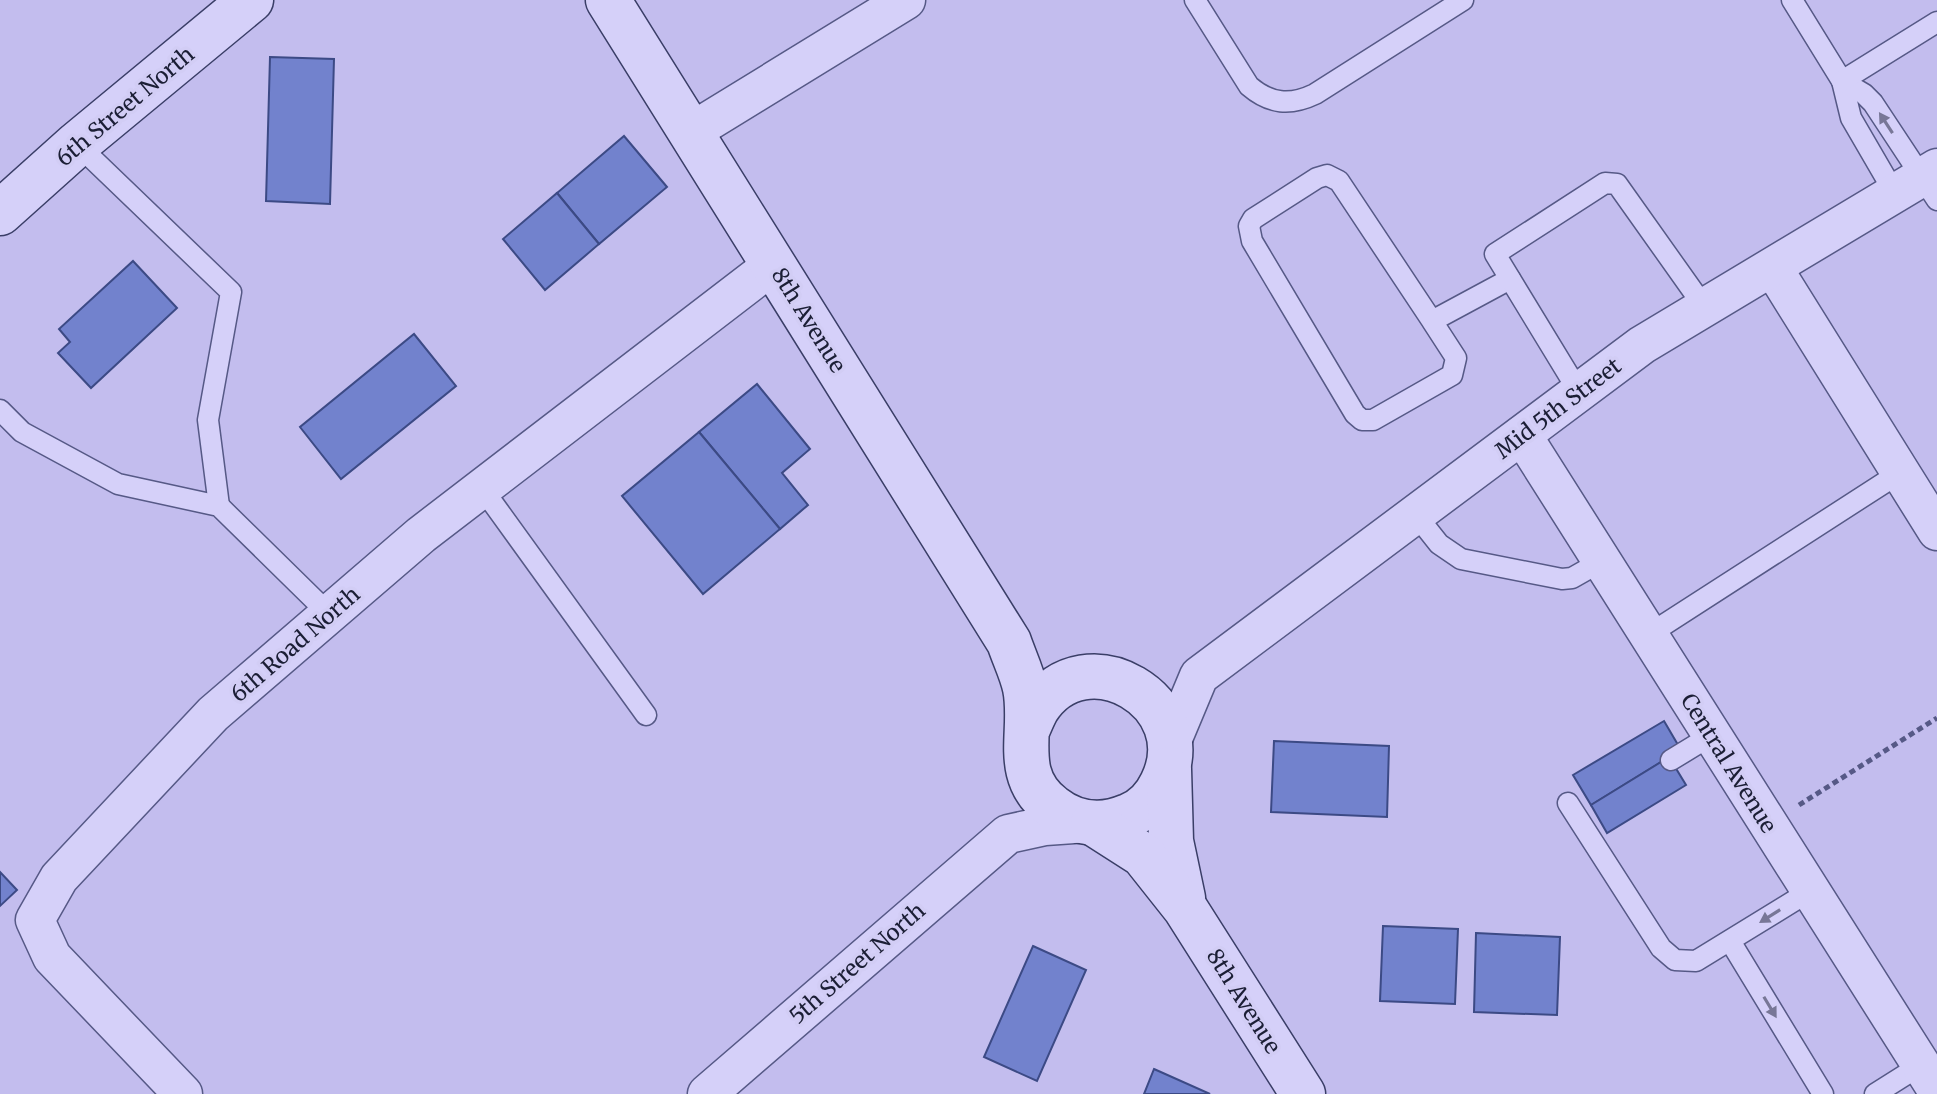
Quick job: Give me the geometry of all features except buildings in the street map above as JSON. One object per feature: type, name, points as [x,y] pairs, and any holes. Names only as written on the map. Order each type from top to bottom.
[{"type":"main road","name":"6th Street North","points":[[0,213],[77,144],[251,0]]},
{"type":"main road","name":"8th Avenue","points":[[608,0],[1009,642],[1025,688],[1026,740]]},
{"type":"main road","name":"8th Avenue","points":[[1009,642],[1098,680]]},
{"type":"main road","points":[[1098,680],[1141,691],[1159,710],[1170,756],[1155,797],[1136,813],[1113,822],[1091,823],[1065,816],[1045,801],[1029,774],[1026,740],[1037,708],[1056,690],[1098,680]]},
{"type":"main road","name":"8th Avenue","points":[[1170,756],[1171,841],[1185,908]]},
{"type":"main road","name":"8th Avenue","points":[[1091,823],[1143,855],[1185,908],[1303,1094]]},
{"type":"street","points":[[691,132],[906,0]]},
{"type":"street","name":"Mid 5th Street","points":[[1098,680],[1170,681],[1199,676],[1642,345],[1922,184]]},
{"type":"street","name":"6th Road North","points":[[183,1094],[52,957],[35,920],[59,878],[213,714],[329,614],[421,535],[774,264]]},
{"type":"street","points":[[1773,268],[1937,531]]},
{"type":"street","name":"Central Avenue","points":[[1522,435],[1929,1078]]},
{"type":"street","points":[[1170,756],[1199,676]]},
{"type":"street","name":"5th Street North","points":[[1008,834],[1021,798],[1026,740]]},
{"type":"street","name":"5th Street North","points":[[707,1094],[1008,834],[1045,826],[1091,823]]},
{"type":"lane","points":[[1195,0],[1249,86],[1260,95],[1288,103],[1315,94],[1463,0]]},
{"type":"lane","points":[[1792,0],[1842,81],[1851,118],[1922,184]]},
{"type":"lane","points":[[1842,81],[1937,22]]},
{"type":"lane","points":[[1842,81],[1873,103],[1922,184]]},
{"type":"lane","points":[[77,144],[231,292],[208,420],[219,506]]},
{"type":"lane","points":[[1327,175],[1339,181],[1432,321],[1456,358],[1452,375],[1373,420],[1362,420],[1355,414],[1252,241],[1249,226],[1253,219],[1317,178],[1327,175]]},
{"type":"lane","points":[[1579,392],[1495,254],[1605,183],[1617,184],[1705,308]]},
{"type":"lane","points":[[1432,321],[1510,279]]},
{"type":"lane","points":[[0,410],[22,432],[118,484],[219,506],[329,614]]},
{"type":"lane","points":[[1648,635],[1901,472]]},
{"type":"lane","points":[[482,488],[646,715]]},
{"type":"lane","points":[[1416,515],[1445,550],[1469,562],[1562,579],[1572,578],[1602,561]]},
{"type":"lane","points":[[1671,760],[1712,735]]},
{"type":"lane","points":[[1580,810],[1667,955],[1684,962],[1696,961],[1810,891]]},
{"type":"lane","points":[[1730,941],[1823,1094]]},
{"type":"lane","points":[[1875,1094],[1929,1078]]},
{"type":"path","points":[[1768,824],[1937,718]]}]
